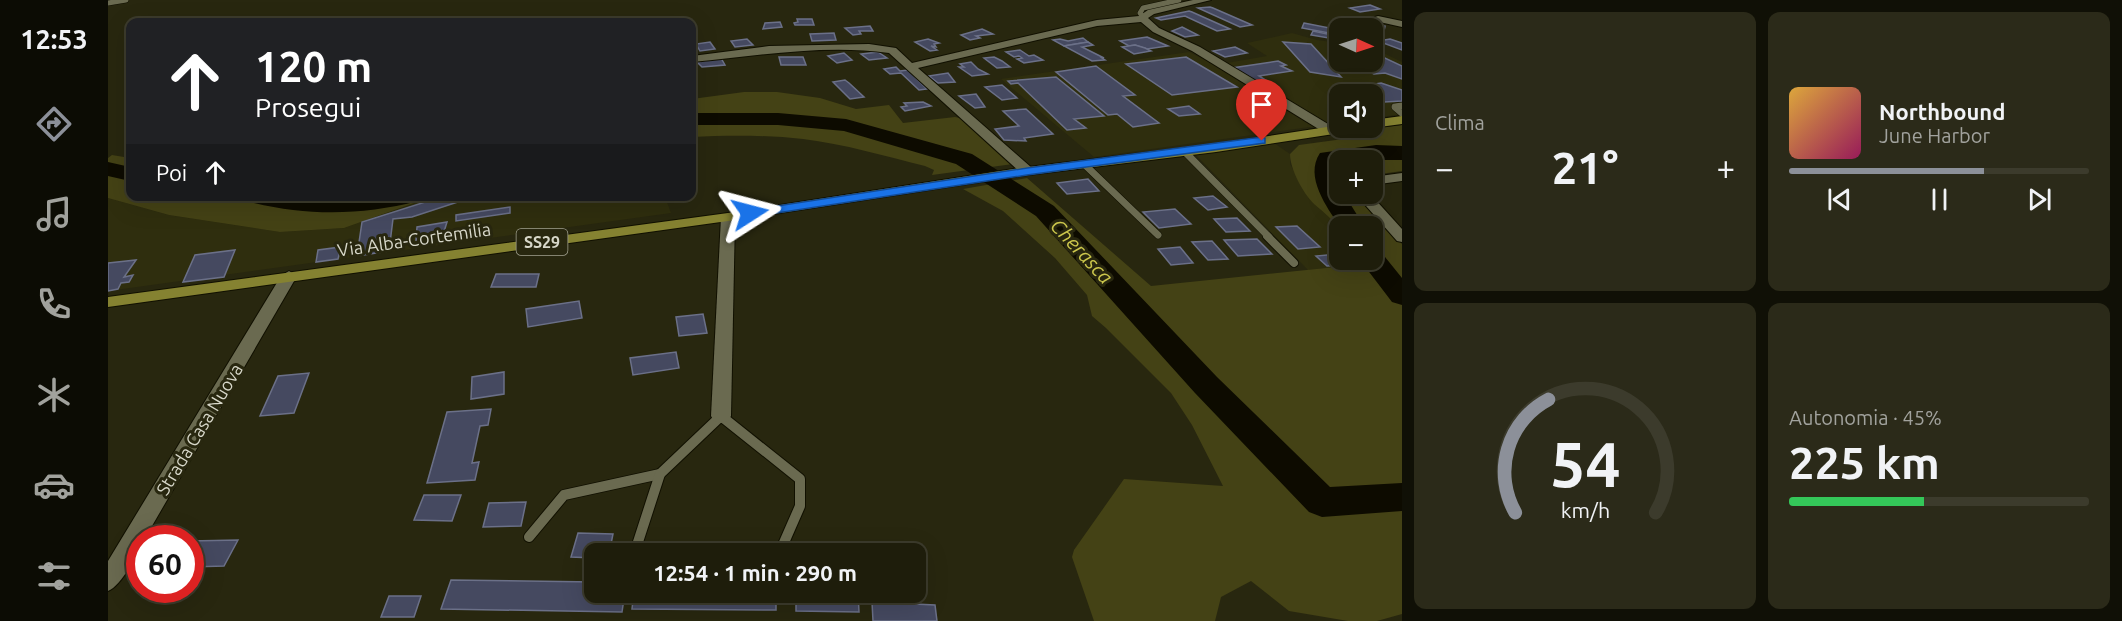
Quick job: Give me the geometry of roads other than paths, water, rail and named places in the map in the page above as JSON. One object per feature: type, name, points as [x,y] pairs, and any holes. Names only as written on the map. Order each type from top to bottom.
[{"type":"main road","points":[[1383,123],[1402,120]]},
{"type":"main road","name":"SS29","points":[[1023,172],[1185,152],[1329,130]]},
{"type":"main road","name":"Via Alba-Cortemilia","points":[[108,302],[728,217],[1023,172]]},
{"type":"street","points":[[912,66],[1097,23],[1143,18],[1151,12],[1206,0]]},
{"type":"street","points":[[1143,18],[1156,30],[1196,49],[1329,130]]},
{"type":"street","points":[[1383,20],[1402,24]]},
{"type":"street","points":[[696,58],[769,49],[869,47],[892,50],[912,66],[1023,172]]},
{"type":"street","points":[[1383,180],[1402,177]]},
{"type":"street","points":[[1371,204],[1402,238]]},
{"type":"street","points":[[721,416],[728,217]]},
{"type":"street","name":"Strada Casa Nuova","points":[[108,581],[289,276]]},
{"type":"lane","points":[[108,3],[126,0]]},
{"type":"lane","points":[[1143,18],[1140,13],[1143,8],[1179,0]]},
{"type":"lane","points":[[1402,106],[1395,107],[1402,113]]},
{"type":"lane","points":[[1185,152],[1294,263]]},
{"type":"lane","points":[[1084,164],[1158,235]]},
{"type":"lane","points":[[638,543],[660,474],[721,416],[800,479],[800,506],[784,543]]},
{"type":"lane","points":[[530,537],[564,495],[660,474]]},
{"type":"waterway","name":"Cherasca","points":[[696,119],[778,119],[846,125],[964,159],[1045,211],[1206,385],[1322,502],[1402,497]]},
{"type":"waterway","name":"Cherasca","points":[[1345,216],[1326,183],[1328,158],[1376,152],[1402,153]]},
{"type":"waterway","name":"Cherasca","points":[[108,169],[126,173]]},
{"type":"waterway","name":"Cherasca","points":[[279,201],[332,206],[391,201]]},
{"type":"waterway","name":"Cherasca","points":[[1381,270],[1402,296]]}]
